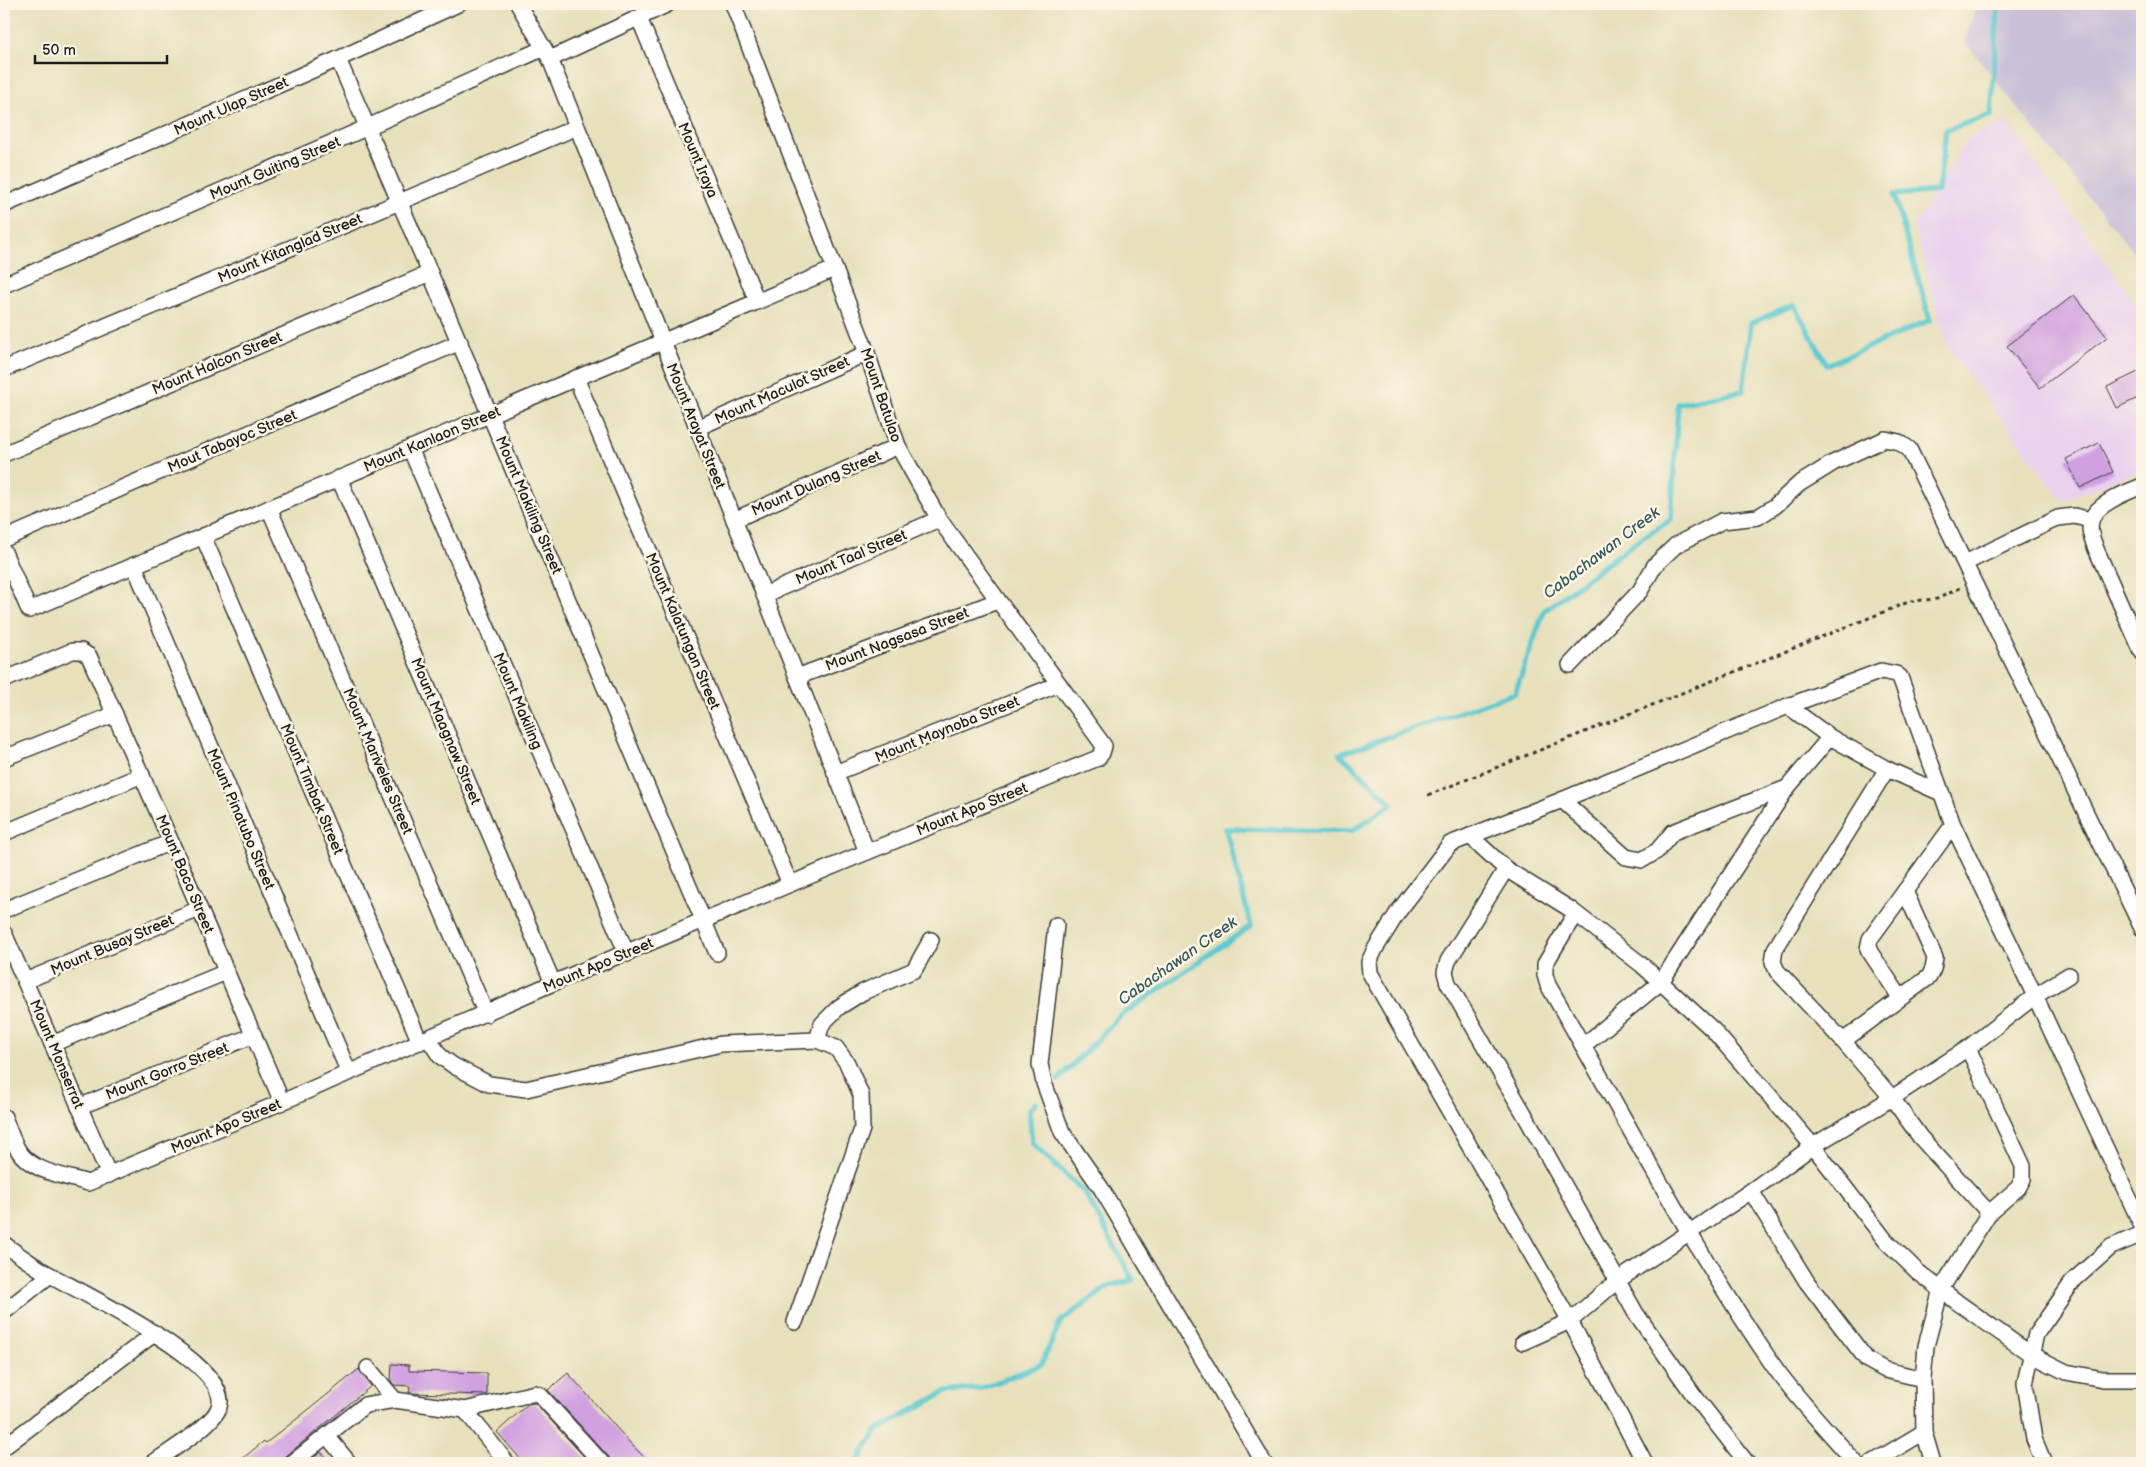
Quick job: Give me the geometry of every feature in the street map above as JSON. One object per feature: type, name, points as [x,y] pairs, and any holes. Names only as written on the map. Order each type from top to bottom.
[{"type":"street","name":"Mount Ulap Street","points":[[4,205],[338,59],[458,4]]},
{"type":"street","name":"Mount Arayat Street","points":[[518,4],[547,54],[867,852]]},
{"type":"street","name":"Mount Guiting Street","points":[[4,286],[368,128],[639,18],[668,4]]},
{"type":"street","name":"Mount Batulao","points":[[733,4],[867,353],[898,446],[939,519],[1104,746]]},
{"type":"street","name":"Mount Iraya","points":[[639,18],[756,302]]},
{"type":"street","name":"Mount Makiling Street","points":[[338,59],[460,342],[717,953]]},
{"type":"street","name":"Mount Kitanglad Street","points":[[4,369],[577,128]]},
{"type":"street","name":"Mount Kanlaon Street","points":[[4,552],[29,610],[834,269]]},
{"type":"street","name":"Mount Halcon Street","points":[[4,454],[430,273]]},
{"type":"street","name":"Mout Tabayoc Street","points":[[4,539],[460,342]]},
{"type":"street","name":"Mount Maculot Street","points":[[697,428],[867,353]]},
{"type":"street","name":"Mount Kalatungan Street","points":[[576,378],[790,884]]},
{"type":"street","points":[[1570,665],[1640,591],[1655,564],[1676,545],[1722,521],[1758,517],[1775,506],[1799,484],[1833,463],[1885,439],[1899,442],[1910,449],[2142,928]]},
{"type":"street","name":"Mount Dulang Street","points":[[734,520],[898,446]]},
{"type":"street","name":"Mount Makiling","points":[[410,448],[627,954]]},
{"type":"street","name":"Mount Maagnaw Street","points":[[339,478],[553,983]]},
{"type":"street","points":[[2142,486],[2111,500],[2100,508],[2091,520],[2090,532],[2142,652]]},
{"type":"street","name":"Mount Mariveles Street","points":[[269,508],[486,1014]]},
{"type":"street","points":[[1965,563],[2058,518],[2074,516],[2091,520]]},
{"type":"street","name":"Mount Taal Street","points":[[764,594],[939,519]]},
{"type":"street","name":"Mount Timbak Street","points":[[203,536],[424,1040],[440,1056],[454,1066],[489,1084],[526,1089],[722,1044],[817,1040]]},
{"type":"street","name":"Mount Pinatubo Street","points":[[134,565],[348,1073]]},
{"type":"street","name":"Mount Nagsasa Street","points":[[797,677],[997,601]]},
{"type":"street","name":"Mount Baco Street","points":[[4,680],[72,651],[81,651],[89,656],[172,842],[282,1102]]},
{"type":"street","points":[[1645,1463],[1570,1321],[1370,973],[1369,962],[1375,948],[1398,912],[1450,844],[1562,800],[1788,706],[1881,672],[1896,674],[1900,677],[1953,825],[2142,1226]]},
{"type":"street","name":"Mount Maynoba Street","points":[[835,774],[1059,684]]},
{"type":"street","points":[[1788,706],[1830,737],[1887,769],[1940,793]]},
{"type":"street","points":[[4,758],[115,714]]},
{"type":"street","points":[[1583,1046],[1661,982],[1787,788],[1830,737]]},
{"type":"street","name":"Mount Apo Street","points":[[4,1117],[19,1151],[28,1160],[40,1168],[88,1183],[282,1102],[553,983],[1098,758],[1104,746]]},
{"type":"street","points":[[1887,769],[1775,949],[1773,962],[1777,972],[1843,1041],[1892,1098],[1920,1137],[1989,1213]]},
{"type":"street","points":[[4,834],[142,775]]},
{"type":"street","points":[[1562,800],[1626,857],[1642,860],[1657,851],[1673,832],[1787,788]]},
{"type":"street","points":[[1900,997],[1868,949],[1870,939],[1953,825]]},
{"type":"street","points":[[1470,836],[1506,869],[1576,914],[1642,965],[1713,1030],[1813,1146],[1886,1241],[1918,1272],[2032,1355],[2066,1372],[2103,1379],[2142,1379]]},
{"type":"street","points":[[4,910],[172,842]]},
{"type":"street","points":[[1506,869],[1448,961],[1445,972],[1448,983],[1526,1117],[1635,1312],[1746,1463]]},
{"type":"street","points":[[1843,1041],[1929,976],[1933,969],[1935,958],[1905,891]]},
{"type":"street","name":"Mount Busay Street","points":[[25,981],[199,909]]},
{"type":"street","points":[[1576,914],[1545,964],[1544,975],[1548,985],[1689,1233],[1774,1367],[1856,1463]]},
{"type":"street","points":[[1056,924],[1040,1064],[1044,1083],[1062,1132],[1102,1188],[1264,1463]]},
{"type":"street","name":"Mount Monserrat","points":[[4,933],[109,1175]]},
{"type":"street","points":[[795,1322],[862,1128],[861,1095],[847,1063],[836,1048],[817,1040],[822,1024],[839,1007],[862,992],[914,970],[930,940]]},
{"type":"street","points":[[52,1044],[226,972]]},
{"type":"street","points":[[1522,1342],[1570,1321],[1617,1281],[1751,1191],[1813,1146],[1892,1098],[1968,1048],[2035,996],[2069,974]]},
{"type":"street","name":"Mount Gorro Street","points":[[79,1107],[254,1035]]},
{"type":"street","points":[[1933,1463],[1924,1432],[1923,1379],[1926,1346],[1942,1289],[1989,1213],[2018,1188],[2023,1178],[2023,1166],[1968,1048]]},
{"type":"street","points":[[1751,1191],[1807,1282],[1867,1360],[1886,1370],[1923,1379]]},
{"type":"street","points":[[2044,1463],[2034,1440],[2025,1384],[2036,1334],[2074,1280],[2111,1247],[2142,1234]]},
{"type":"street","points":[[4,1244],[50,1275],[104,1302],[155,1333],[200,1367],[218,1388],[220,1406],[214,1418],[153,1463]]},
{"type":"street","points":[[4,1312],[50,1275]]},
{"type":"street","points":[[4,1447],[155,1333]]},
{"type":"street","points":[[368,1368],[395,1400]]},
{"type":"street","points":[[292,1463],[365,1405],[395,1400],[465,1410],[535,1393],[540,1395],[602,1463]]},
{"type":"street","points":[[465,1410],[506,1463]]},
{"type":"street","points":[[1872,1463],[1924,1432]]},
{"type":"street","points":[[327,1436],[349,1463]]},
{"type":"path","points":[[1428,795],[1911,601],[1936,599],[1974,582]]},
{"type":"shaded area","points":[[1977,4],[2142,4],[2142,263],[1964,41]]},
{"type":"shaded area","points":[[2007,121],[2142,313],[2142,470],[2062,501],[1946,345],[1914,225],[1969,137]]},
{"type":"building","points":[[2074,295],[2107,337],[2040,388],[2007,346]]},
{"type":"building","points":[[2142,370],[2142,396],[2117,408],[2107,387]]},
{"type":"building","points":[[2099,443],[2113,472],[2080,488],[2066,459]]},
{"type":"building","points":[[392,1364],[409,1365],[409,1371],[487,1373],[487,1395],[409,1393],[410,1386],[394,1385],[391,1381]]},
{"type":"building","points":[[359,1369],[371,1386],[286,1456],[283,1463],[237,1463],[264,1441],[266,1443]]},
{"type":"building","points":[[568,1373],[650,1463],[611,1463],[609,1457],[548,1390]]},
{"type":"building","points":[[535,1403],[590,1463],[524,1463],[497,1432],[528,1404]]},
{"type":"building","points":[[321,1452],[330,1463],[307,1463]]},
{"type":"waterway","name":"Cabachawan Creek","points":[[1058,1080],[1120,1016],[1251,926],[1226,829],[1352,831],[1392,804],[1340,754],[1515,693],[1544,611],[1637,541],[1671,520],[1678,404],[1743,391],[1751,323],[1794,305],[1827,365],[1930,320],[1894,195],[1938,191],[1946,130],[1991,115],[1998,4]]},
{"type":"waterway","name":"Cabachawan Creek","points":[[857,1463],[876,1431],[945,1392],[982,1388],[1041,1365],[1061,1321],[1109,1286],[1133,1280],[1085,1193],[1032,1143],[1029,1110],[1036,1103]]}]
